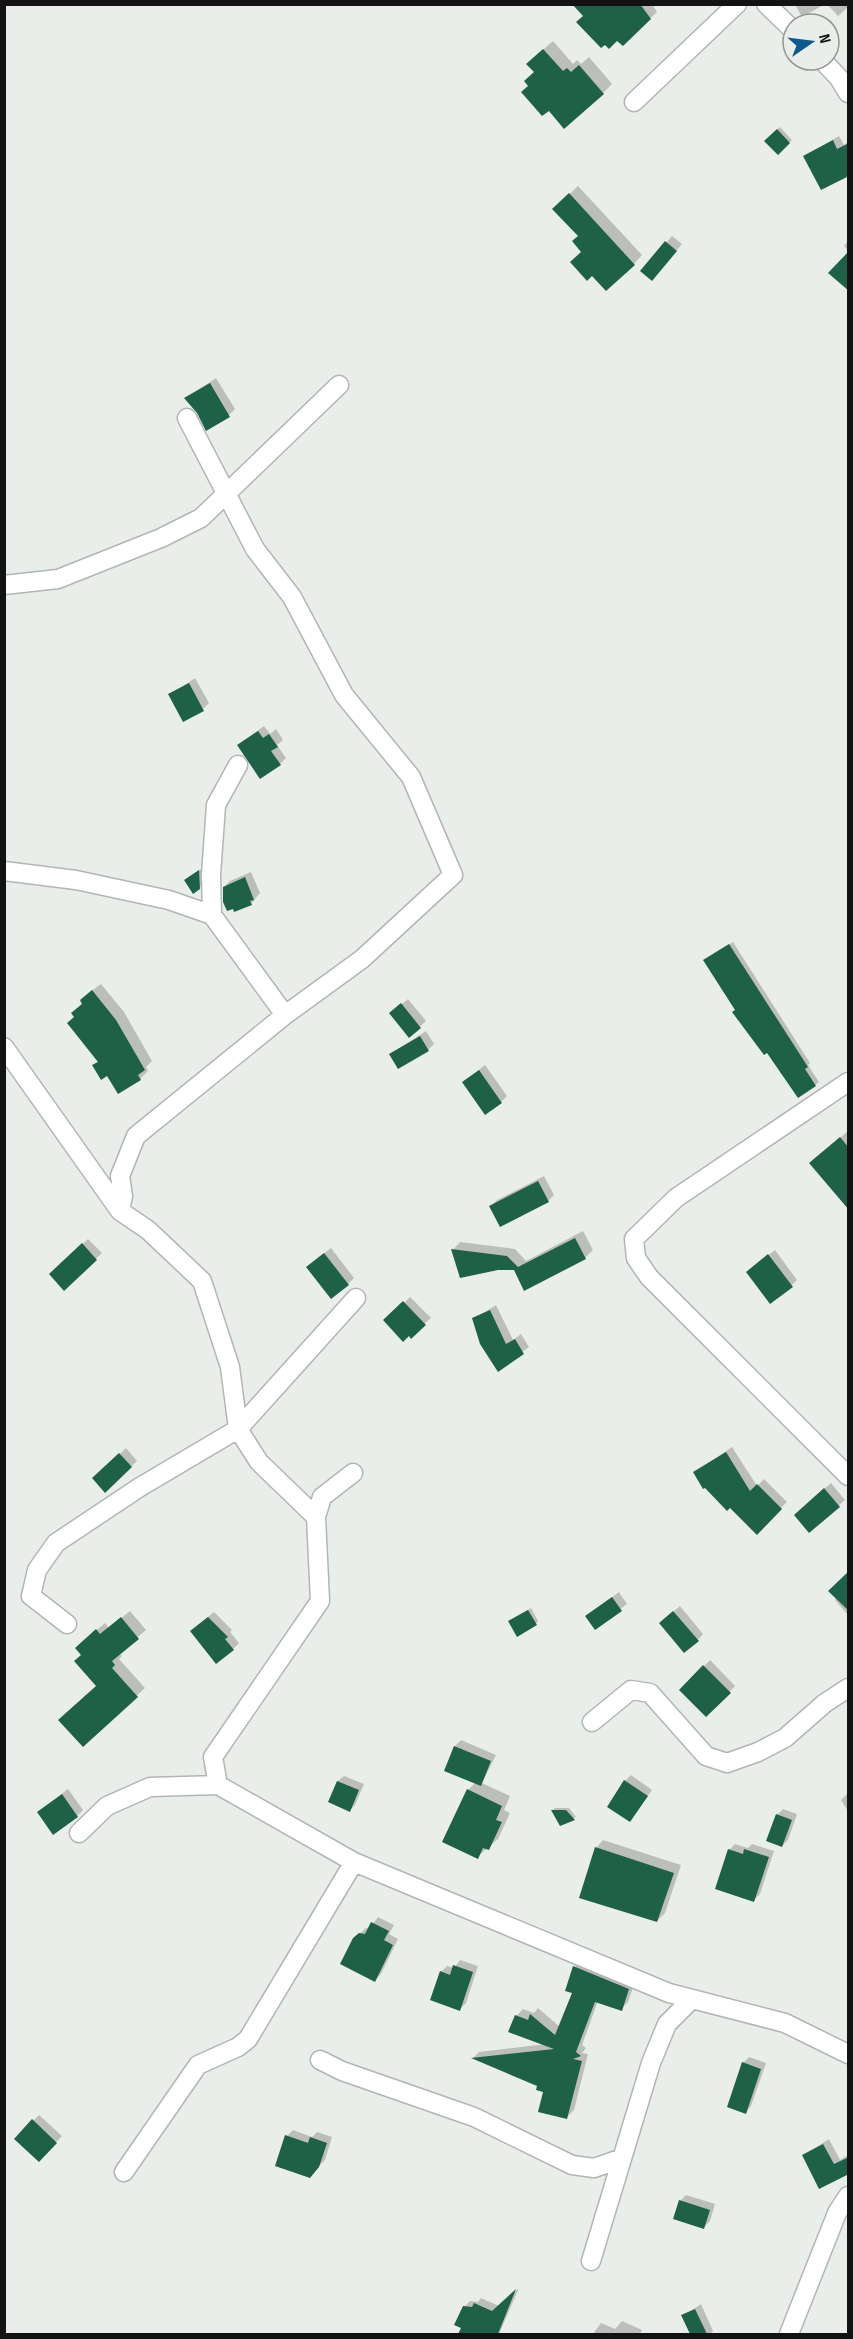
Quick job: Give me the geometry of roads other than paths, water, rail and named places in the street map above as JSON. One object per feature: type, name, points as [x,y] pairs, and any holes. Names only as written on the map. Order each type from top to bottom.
[{"type":"street","points":[[634,102],[737,4]]},
{"type":"street","points":[[766,4],[781,18]]},
{"type":"street","points":[[833,72],[849,93]]},
{"type":"street","points":[[4,585],[58,579],[161,538],[201,518],[339,385]]},
{"type":"street","points":[[120,1212],[123,1197],[120,1176],[136,1136],[285,1015],[362,959],[453,875],[411,777],[344,695],[292,597],[255,549],[224,494],[187,418]]},
{"type":"street","points":[[238,765],[216,806],[211,875],[213,915],[285,1015]]},
{"type":"street","points":[[4,871],[76,880],[169,900],[213,915]]},
{"type":"street","points":[[4,1047],[120,1212],[148,1230],[201,1281],[230,1366],[238,1429],[259,1462],[316,1517]]},
{"type":"street","points":[[849,1082],[676,1198],[634,1239],[636,1258],[649,1277],[849,1476]]},
{"type":"street","points":[[67,1624],[31,1596],[37,1570],[56,1543],[140,1488],[238,1429],[356,1298]]},
{"type":"street","points":[[218,1785],[213,1757],[320,1601],[316,1517],[322,1497],[352,1473]]},
{"type":"street","points":[[592,1722],[631,1690],[650,1693],[706,1756],[727,1763],[758,1752],[785,1738],[825,1703],[849,1688]]},
{"type":"street","points":[[79,1833],[107,1806],[150,1788],[218,1785],[354,1862],[669,1994],[785,2023],[849,2054]]},
{"type":"street","points":[[124,2172],[198,2065],[238,2047],[248,2039],[354,1862]]},
{"type":"street","points":[[591,2261],[620,2159],[651,2063],[667,2024],[692,1999]]},
{"type":"street","points":[[320,2060],[342,2071],[474,2117],[572,2165],[594,2168],[620,2159]]},
{"type":"street","points":[[789,2334],[837,2213],[849,2196]]}]
